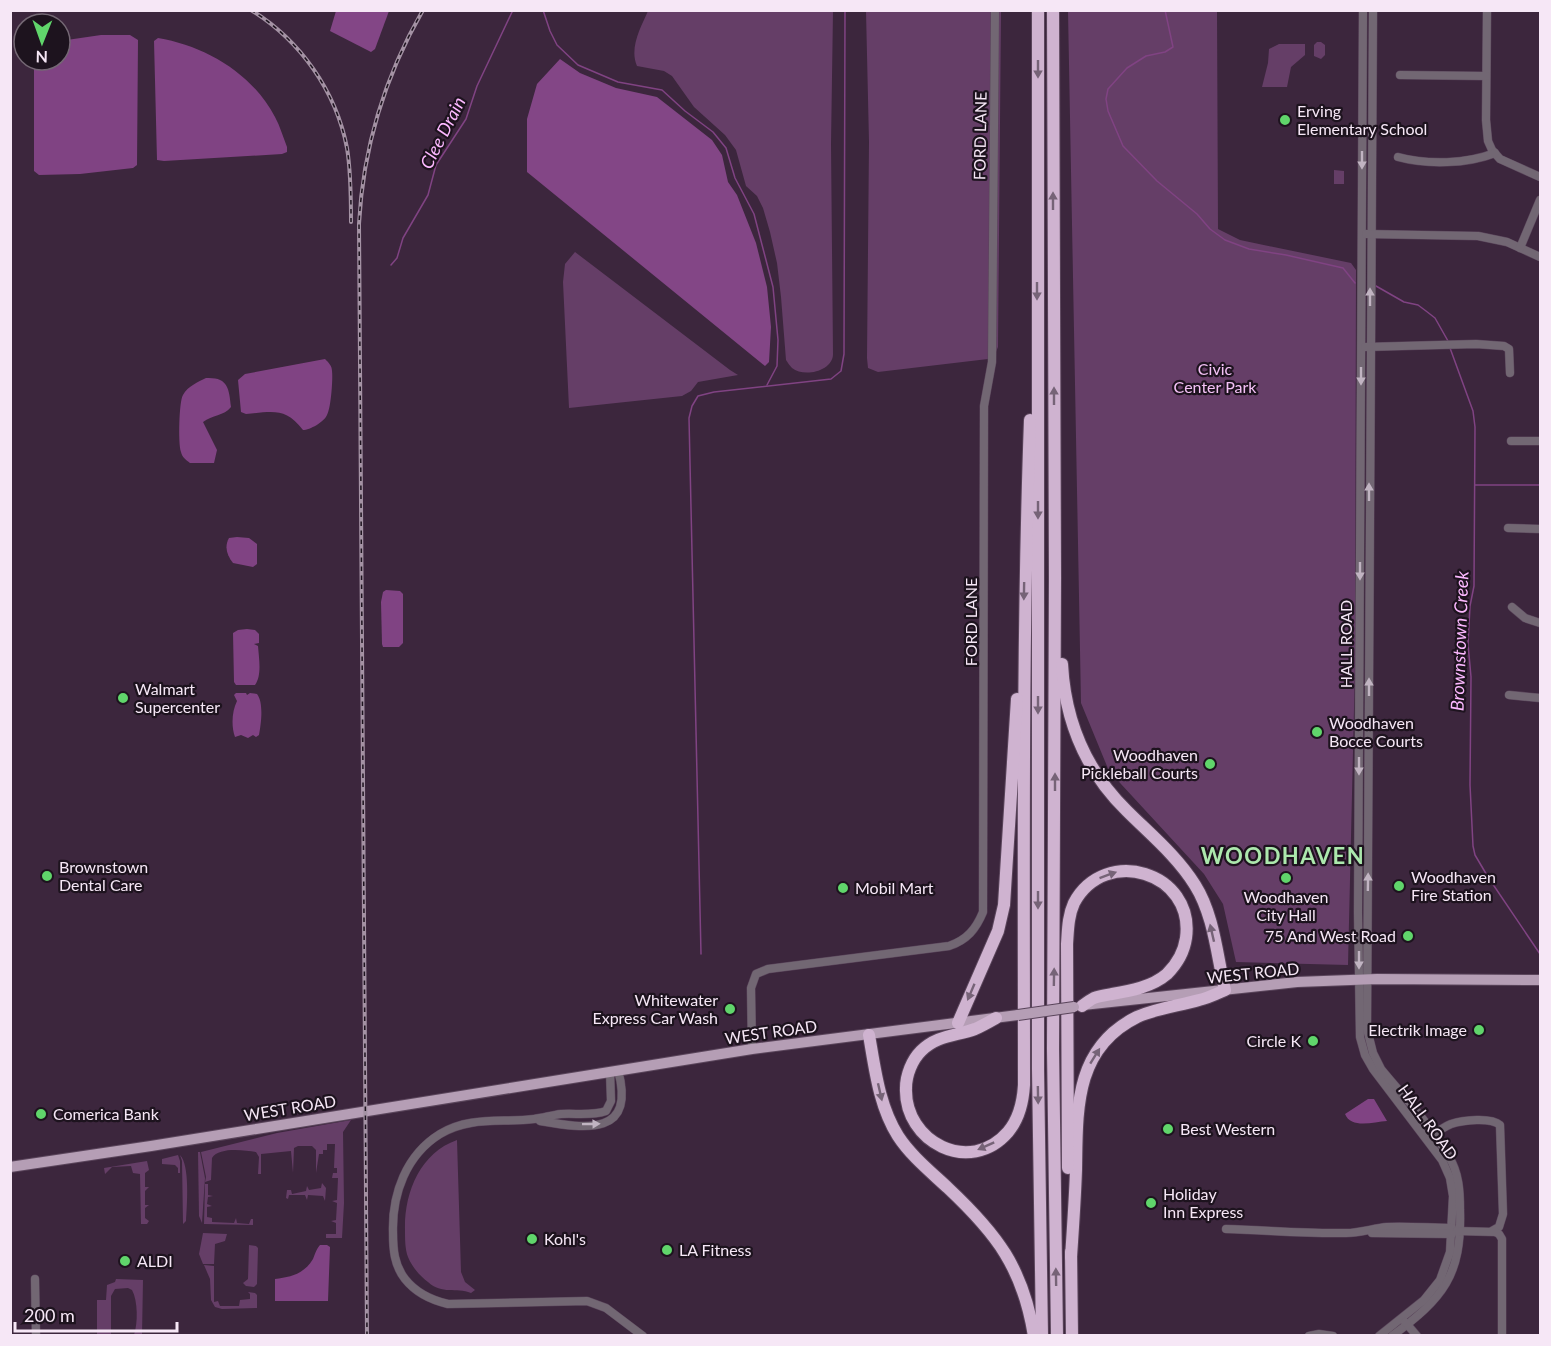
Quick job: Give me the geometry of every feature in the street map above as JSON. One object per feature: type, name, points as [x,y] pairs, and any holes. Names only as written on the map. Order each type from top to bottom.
[{"type":"highway","points":[[1038,10],[1038,1080],[1042,1335]]},
{"type":"highway","points":[[1053,10],[1055,583],[1053,1049],[1057,1335]]},
{"type":"highway","points":[[996,1018],[976,1029],[950,1034],[932,1042],[920,1052],[909,1068],[906,1094],[909,1113],[916,1126],[928,1139],[941,1147],[967,1152],[993,1145],[1014,1124],[1023,1102],[1025,880],[1023,624],[1031,377],[1037,347]]},
{"type":"highway","points":[[1055,583],[1060,600],[1066,704],[1076,736],[1087,759],[1105,787],[1179,863],[1196,886],[1209,918],[1225,990],[1200,1000],[1137,1017],[1109,1038],[1093,1059],[1082,1084],[1077,1108],[1071,1257]]},
{"type":"highway","points":[[958,1023],[998,931],[1004,905],[1020,635],[1023,624]]},
{"type":"highway","points":[[1072,1335],[1067,1022],[1067,944],[1070,915],[1082,892],[1096,879],[1107,874],[1136,871],[1160,880],[1176,897],[1185,918],[1184,945],[1175,965],[1163,977],[1149,985],[1095,997],[1078,1006]]},
{"type":"highway","points":[[869,1035],[881,1099],[892,1126],[913,1155],[974,1211],[999,1242],[1021,1284],[1034,1335]]},
{"type":"main road","name":"WEST ROAD","points":[[10,1167],[752,1049],[1078,1006],[1297,982],[1540,980]]},
{"type":"street","name":"FORD LANE","points":[[752,1049],[751,988],[756,974],[768,969],[949,946],[966,938],[978,924],[983,912],[984,406],[992,362],[995,10]]},
{"type":"street","name":"HALL ROAD","points":[[1364,10],[1358,913],[1364,1037],[1383,1077],[1430,1137],[1449,1157],[1457,1176],[1460,1194],[1449,1258],[1440,1280],[1425,1300],[1392,1335]]},
{"type":"street","name":"HALL ROAD","points":[[1363,980],[1368,941],[1372,10]]},
{"type":"street","points":[[1487,10],[1486,135],[1489,146],[1506,162],[1540,177]]},
{"type":"street","points":[[1363,38],[1372,39]]},
{"type":"street","points":[[1400,75],[1486,76]]},
{"type":"street","points":[[1398,157],[1460,162],[1495,153]]},
{"type":"street","points":[[1520,249],[1540,200]]},
{"type":"street","points":[[1362,234],[1478,236],[1499,240],[1540,257]]},
{"type":"street","points":[[1361,347],[1468,344],[1504,346],[1509,349],[1510,373]]},
{"type":"street","points":[[1511,441],[1540,441]]},
{"type":"street","points":[[1508,528],[1540,529]]},
{"type":"street","points":[[1360,596],[1369,596]]},
{"type":"street","points":[[1512,607],[1525,618],[1540,623]]},
{"type":"street","points":[[1509,695],[1540,698]]},
{"type":"street","points":[[1359,708],[1369,709]]},
{"type":"street","points":[[1359,833],[1368,834]]},
{"type":"street","points":[[1358,913],[1367,913]]},
{"type":"street","points":[[1359,941],[1368,941]]},
{"type":"street","points":[[533,1119],[564,1125],[602,1124],[612,1120],[618,1115],[623,1097],[614,1071]]},
{"type":"street","points":[[614,1071],[611,1101],[606,1111],[559,1114],[533,1119],[469,1122],[440,1134],[414,1158],[400,1183],[393,1208],[393,1251],[396,1264],[404,1279],[416,1290],[437,1301],[448,1304],[587,1301],[606,1308],[643,1335]]},
{"type":"street","points":[[1430,1137],[1443,1127],[1457,1122],[1493,1121],[1500,1125],[1503,1214],[1499,1227],[1492,1231]]},
{"type":"street","points":[[1226,1229],[1274,1230],[1293,1233],[1367,1232],[1386,1227],[1492,1231],[1499,1234],[1503,1245],[1502,1335]]},
{"type":"street","points":[[35,1279],[36,1335]]},
{"type":"street","name":"HALL ROAD","points":[[1379,1335],[1405,1321]]},
{"type":"street","points":[[1405,1321],[1417,1335]]},
{"type":"street","points":[[1309,1335],[1333,1335]]},
{"type":"green space","points":[[648,11],[833,11],[831,144],[833,354],[832,360],[823,369],[810,372],[797,371],[786,360],[777,263],[770,232],[757,196],[746,186],[736,150],[725,135],[694,107],[672,76],[664,71],[637,66],[635,45]]},
{"type":"green space","points":[[866,11],[1001,11],[998,347],[995,354],[988,359],[878,372],[868,368],[869,142]]},
{"type":"green space","name":"Civic Center Park","points":[[1068,11],[1217,11],[1218,229],[1240,240],[1351,263],[1356,270],[1355,666],[1348,965],[1236,962],[1223,904],[1204,874],[1109,771],[1081,703]]},
{"type":"green space","points":[[1317,42],[1325,45],[1325,55],[1321,59],[1314,56],[1314,45]]},
{"type":"green space","points":[[1279,44],[1305,44],[1305,55],[1291,67],[1287,87],[1262,87],[1269,49]]},
{"type":"green space","points":[[1334,170],[1344,171],[1344,184],[1334,184]]},
{"type":"green space","points":[[575,252],[738,375],[698,382],[691,391],[682,396],[569,408],[563,282],[565,264]]},
{"type":"green space","points":[[351,1120],[343,1132],[342,1238],[326,1238],[326,1234],[336,1234],[336,1223],[331,1221],[336,1220],[337,1203],[332,1201],[337,1200],[338,1178],[332,1178],[333,1173],[337,1173],[337,1168],[334,1168],[335,1144],[327,1144],[327,1150],[319,1154],[316,1173],[316,1150],[312,1146],[294,1148],[293,1173],[291,1151],[261,1154],[261,1174],[258,1174],[259,1157],[256,1152],[232,1150],[220,1152],[212,1158],[211,1180],[205,1182],[201,1152],[277,1133]]},
{"type":"green space","points":[[457,1140],[461,1272],[465,1282],[475,1290],[471,1293],[444,1290],[433,1286],[416,1271],[407,1254],[405,1244],[405,1216],[411,1189],[417,1176],[433,1154]]},
{"type":"green space","points":[[198,1152],[200,1152],[205,1178],[202,1223],[199,1216]]},
{"type":"green space","points":[[178,1155],[180,1173],[175,1165],[162,1164],[162,1159]]},
{"type":"green space","points":[[180,1155],[185,1167],[187,1186],[186,1221],[183,1224],[182,1161]]},
{"type":"green space","points":[[147,1161],[149,1170],[145,1173],[145,1187],[149,1187],[145,1191],[145,1205],[149,1205],[145,1208],[145,1218],[149,1221],[147,1224],[141,1224],[140,1174],[133,1173],[131,1166],[112,1167],[105,1174],[104,1168]]},
{"type":"green space","points":[[322,1183],[326,1188],[325,1201],[323,1196],[308,1195],[307,1200],[305,1195],[289,1195],[288,1199],[286,1198],[287,1190],[291,1190],[292,1194],[306,1191],[307,1186],[309,1190],[321,1188]]},
{"type":"green space","points":[[205,1184],[208,1184],[208,1195],[213,1196],[208,1197],[207,1204],[212,1206],[207,1207],[207,1217],[212,1218],[212,1222],[234,1223],[236,1218],[237,1223],[249,1224],[253,1219],[253,1225],[204,1224]]},
{"type":"green space","points":[[203,1233],[227,1234],[225,1241],[215,1244],[214,1264],[203,1264],[199,1254]]},
{"type":"green space","points":[[249,1245],[258,1248],[257,1284],[254,1287],[243,1283],[248,1279]]},
{"type":"green space","points":[[204,1265],[214,1266],[214,1302],[218,1301],[220,1306],[239,1306],[240,1300],[250,1299],[248,1292],[257,1295],[257,1308],[222,1309],[215,1307],[211,1300],[210,1279]]},
{"type":"green space","points":[[116,1279],[143,1280],[142,1335],[134,1335],[137,1318],[136,1306],[132,1290],[128,1288],[115,1289],[111,1296],[111,1335],[97,1335],[97,1300],[106,1300],[107,1285],[115,1282]]},
{"type":"shaded area","points":[[336,11],[389,11],[375,49],[371,52],[330,31]]},
{"type":"shaded area","points":[[101,35],[130,35],[138,40],[137,165],[133,168],[80,174],[39,175],[34,171],[34,72],[72,72],[72,39]]},
{"type":"shaded area","points":[[158,38],[210,55],[226,64],[254,87],[275,117],[287,152],[157,160],[154,41]]},
{"type":"shaded area","points":[[560,59],[580,73],[616,88],[657,97],[712,140],[722,155],[728,182],[737,195],[756,243],[767,287],[771,327],[769,362],[765,366],[527,172],[527,119],[537,84]]},
{"type":"shaded area","points":[[325,359],[332,369],[331,400],[327,415],[316,425],[303,430],[284,414],[241,412],[238,380],[245,374]]},
{"type":"shaded area","points":[[206,378],[219,379],[226,385],[231,407],[203,422],[217,450],[214,463],[190,463],[182,455],[180,448],[179,423],[182,399],[190,387]]},
{"type":"shaded area","points":[[229,538],[249,538],[257,544],[257,564],[253,567],[233,563],[229,557],[226,548],[227,541]]},
{"type":"shaded area","points":[[386,590],[400,591],[403,594],[403,643],[399,647],[383,647],[382,644],[381,602],[383,592]]},
{"type":"shaded area","points":[[247,629],[255,630],[259,634],[259,643],[254,644],[258,646],[259,677],[255,685],[236,685],[234,682],[233,633]]},
{"type":"shaded area","points":[[236,693],[257,694],[259,698],[261,720],[259,735],[256,737],[253,735],[248,738],[241,735],[235,737],[233,719],[237,701],[234,695]]},
{"type":"shaded area","points":[[1368,1099],[1374,1099],[1387,1121],[1363,1124],[1348,1119],[1345,1114]]},
{"type":"shaded area","points":[[320,1245],[330,1247],[328,1301],[275,1301],[275,1279],[292,1276],[306,1268]]},
{"type":"waterway","name":"Clee Drain","points":[[391,265],[397,258],[403,238],[428,195],[436,165],[466,119],[477,86],[513,10]]},
{"type":"waterway","points":[[543,10],[557,45],[578,65],[618,82],[662,90],[713,132],[726,148],[735,178],[754,214],[773,287],[778,340],[777,366],[767,385]]},
{"type":"waterway","points":[[701,954],[689,418],[698,396],[714,392],[831,379],[841,371],[844,354],[845,10]]},
{"type":"waterway","name":"Brownstown Creek","points":[[1165,10],[1173,47],[1165,52],[1146,56],[1127,68],[1108,89],[1106,99],[1108,111],[1123,146],[1157,181],[1225,240],[1249,249],[1343,268],[1355,283]]},
{"type":"waterway","name":"Brownstown Creek","points":[[1376,286],[1426,311],[1435,318],[1448,341]]},
{"type":"waterway","name":"Brownstown Creek","points":[[1450,348],[1473,411],[1475,427],[1474,586],[1470,606],[1468,644],[1471,677],[1470,785],[1473,846],[1475,855],[1488,877],[1540,954]]},
{"type":"waterway","points":[[1475,485],[1540,485]]},
{"type":"railway","points":[[251,10],[285,36],[300,52],[325,87],[342,127],[347,148],[351,222]]},
{"type":"railway","points":[[367,1336],[359,224],[365,168],[378,113],[398,61],[423,10]]},
{"type":"place","name":"Erving Elementary School","points":[[1285,120]]},
{"type":"place","name":"Walmart Supercenter","points":[[123,698]]},
{"type":"place","name":"Woodhaven Bocce Courts","points":[[1317,732]]},
{"type":"place","name":"Woodhaven Pickleball Courts","points":[[1210,764]]},
{"type":"place","name":"Brownstown Dental Care","points":[[47,876]]},
{"type":"place","name":"Woodhaven City Hall","points":[[1286,878]]},
{"type":"place","name":"Woodhaven Fire Station","points":[[1399,886]]},
{"type":"place","name":"Mobil Mart","points":[[843,888]]},
{"type":"place","name":"75 And West Road","points":[[1408,936]]},
{"type":"place","name":"Whitewater Express Car Wash","points":[[730,1009]]},
{"type":"place","name":"Electrik Image","points":[[1479,1030]]},
{"type":"place","name":"Circle K","points":[[1313,1041]]},
{"type":"place","name":"Comerica Bank","points":[[41,1114]]},
{"type":"place","name":"Best Western","points":[[1168,1129]]},
{"type":"place","name":"Holiday Inn Express","points":[[1151,1203]]},
{"type":"place","name":"Kohl's","points":[[532,1239]]},
{"type":"place","name":"LA Fitness","points":[[667,1250]]},
{"type":"place","name":"ALDI","points":[[125,1261]]},
{"type":"district","name":"WOODHAVEN","points":[[1283,856]]}]
